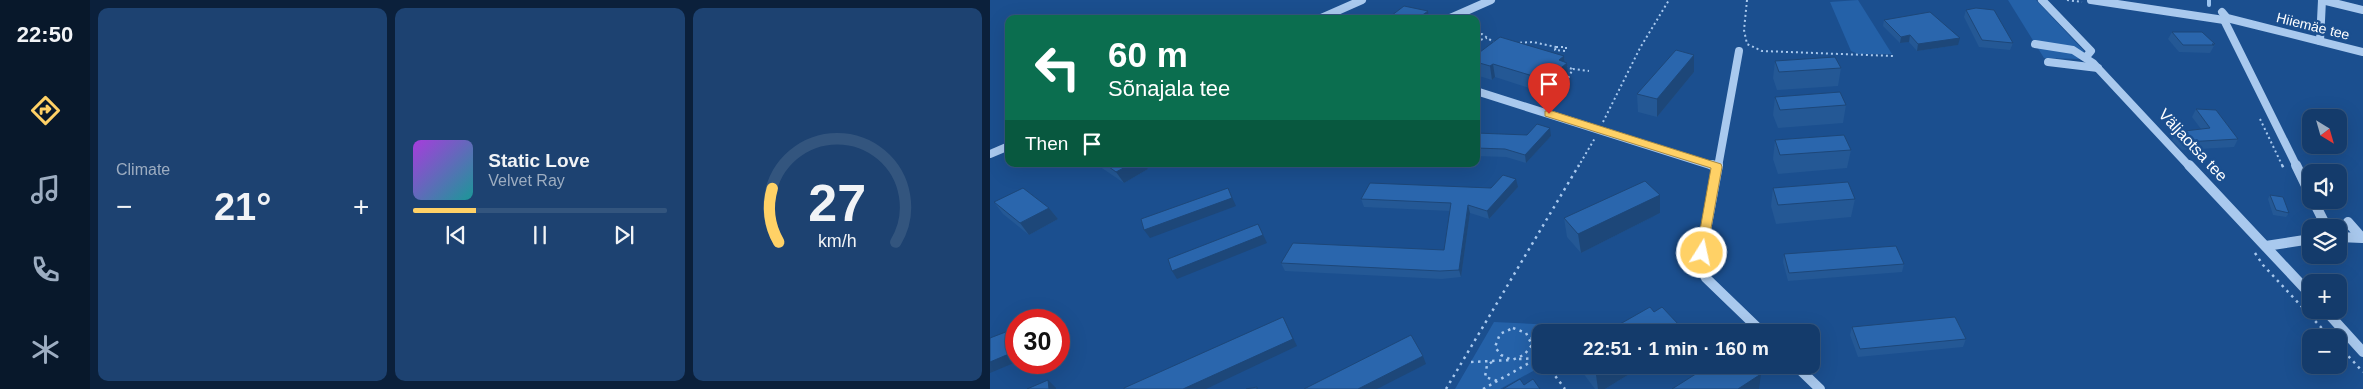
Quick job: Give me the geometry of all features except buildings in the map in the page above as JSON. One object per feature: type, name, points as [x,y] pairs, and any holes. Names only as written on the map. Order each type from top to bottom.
[{"type":"street","points":[[1328,15],[1362,0]]},
{"type":"street","points":[[1455,15],[1463,10],[1479,7],[1491,0]]},
{"type":"street","points":[[2042,0],[2090,51],[2086,57]]},
{"type":"street","name":"Hiiemäe tee","points":[[2091,0],[2129,3],[2224,17],[2363,52]]},
{"type":"street","points":[[2320,41],[2322,0],[2363,10]]},
{"type":"street","points":[[2224,17],[2302,177]]},
{"type":"street","name":"Väljaotsa tee","points":[[2035,44],[2063,47],[2086,57],[2302,285]]},
{"type":"street","points":[[1739,51],[1700,263],[1706,278],[1754,324]]},
{"type":"street","points":[[2048,62],[2098,68]]},
{"type":"street","points":[[1480,92],[1717,167]]},
{"type":"street","points":[[990,154],[1005,148]]},
{"type":"street","points":[[2348,222],[2363,239]]},
{"type":"street","points":[[2347,238],[2363,239]]},
{"type":"street","points":[[2263,242],[2302,240]]},
{"type":"street","points":[[2333,319],[2363,352]]},
{"type":"street","points":[[1804,374],[1820,389]]},
{"type":"path","points":[[1446,389],[1600,130],[1640,48],[1669,0]]},
{"type":"path","points":[[1747,0],[1744,37],[1746,44],[1752,48],[1762,51],[1893,56]]},
{"type":"path","points":[[1480,34],[1498,46]]},
{"type":"path","points":[[1480,40],[1487,38]]},
{"type":"path","points":[[1507,44],[1533,42],[1556,47],[1562,46],[1567,49],[1558,52],[1553,57]]},
{"type":"path","points":[[1556,47],[1555,50],[1558,52]]},
{"type":"path","points":[[1564,67],[1573,70],[1589,71]]},
{"type":"path","points":[[1541,102],[1567,80],[1573,70]]},
{"type":"path","points":[[2259,117],[2288,178]]},
{"type":"path","points":[[2263,242],[2255,243],[2253,250],[2257,257],[2323,329]]},
{"type":"path","points":[[1518,328],[1529,335],[1532,344],[1524,355],[1512,360],[1497,352],[1495,342],[1500,333],[1506,329],[1518,328]]},
{"type":"path","points":[[1530,340],[1532,336]]},
{"type":"path","points":[[2347,355],[2363,372]]},
{"type":"path","points":[[1471,362],[1532,358]]},
{"type":"path","points":[[1493,361],[1487,365],[1484,373],[1489,379],[1498,381]]},
{"type":"path","points":[[1483,389],[1532,362]]},
{"type":"path","points":[[1554,374],[1565,389]]},
{"type":"shaded area","points":[[1858,0],[1892,54],[1858,54],[1851,51],[1830,2]]},
{"type":"shaded area","points":[[2008,0],[2036,0],[2084,51],[2079,59],[2044,58]]},
{"type":"shaded area","points":[[1494,322],[1534,324],[1532,324],[1532,372],[1500,389],[1455,389]]},
{"type":"waterway","points":[[2209,0],[2209,5]]},
{"type":"route","points":[[1549,114],[1717,167],[1702,253]]}]
